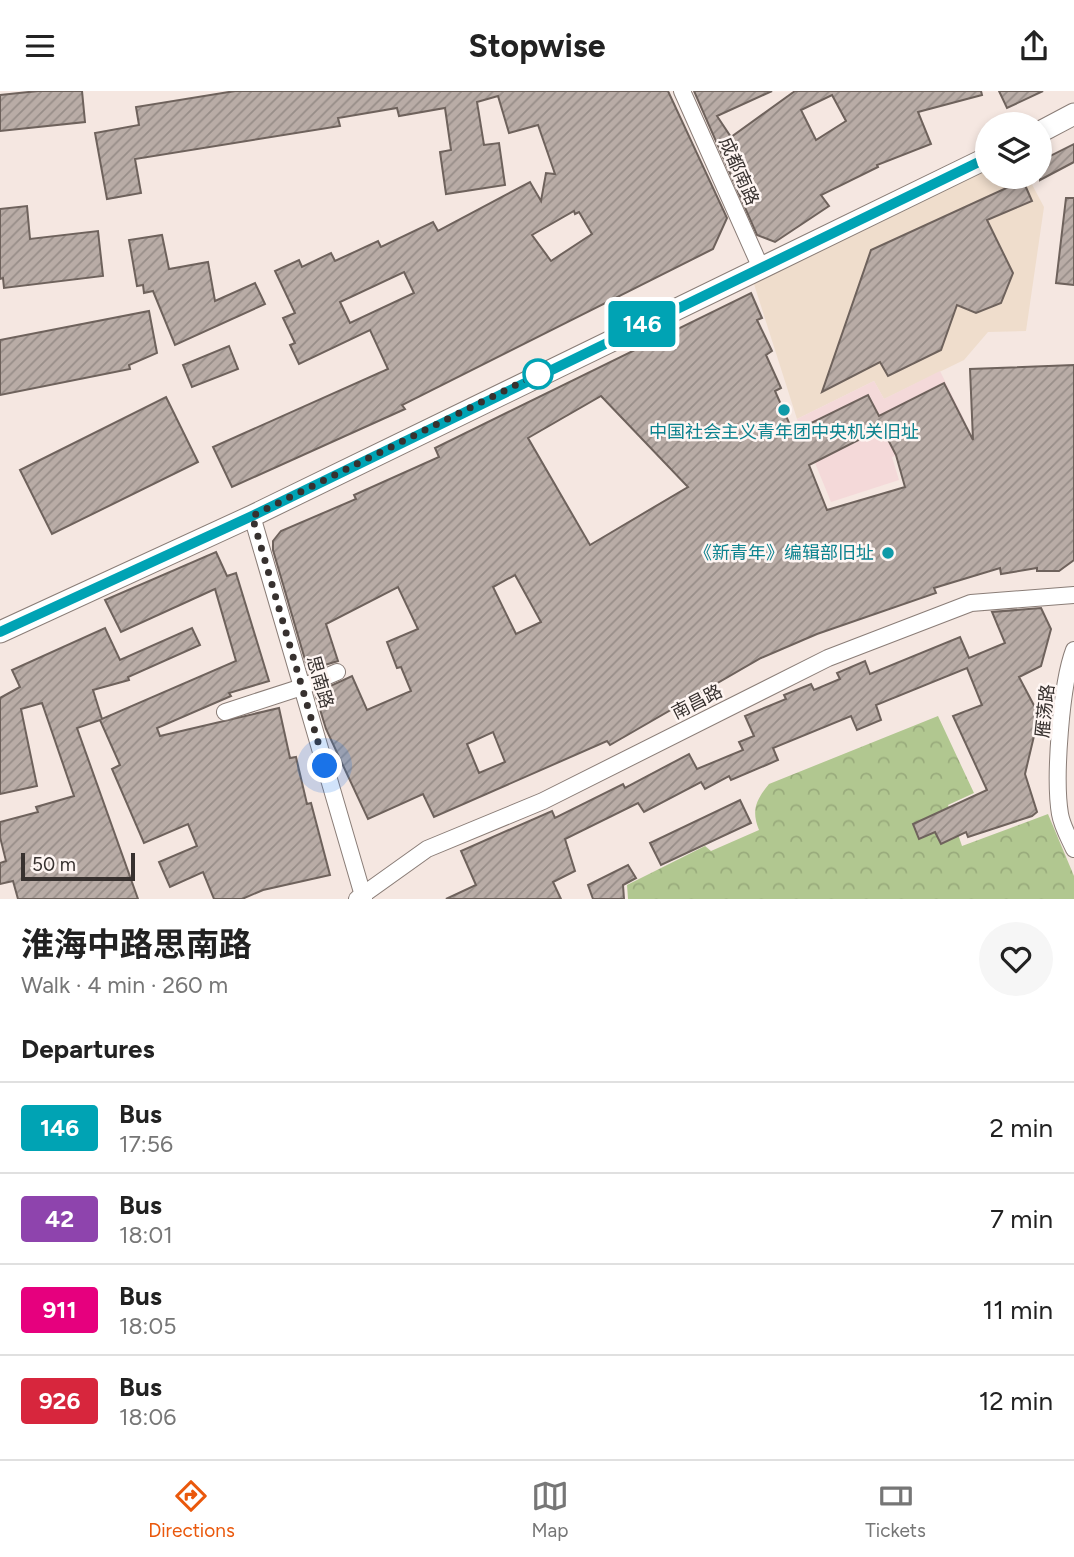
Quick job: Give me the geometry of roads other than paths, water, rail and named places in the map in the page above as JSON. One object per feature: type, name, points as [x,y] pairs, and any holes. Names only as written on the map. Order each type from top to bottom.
[{"type":"main road","points":[[1052,126],[1074,114]]},
{"type":"main road","points":[[0,632],[252,516],[760,266],[975,164]]},
{"type":"street","name":"成都南路","points":[[682,91],[760,266]]},
{"type":"street","name":"思南路","points":[[252,516],[361,898]]},
{"type":"street","name":"南昌路","points":[[361,898],[427,849],[543,801],[828,658],[971,603],[1074,595]]},
{"type":"street","name":"雁荡路","points":[[1074,650],[1061,733],[1059,777],[1060,816],[1074,849]]},
{"type":"street","points":[[225,712],[302,687],[337,672]]},
{"type":"place","name":"中国社会主义青年团中央机关旧址","points":[[784,410]]},
{"type":"place","name":"《新青年》编辑部旧址","points":[[888,553]]}]
